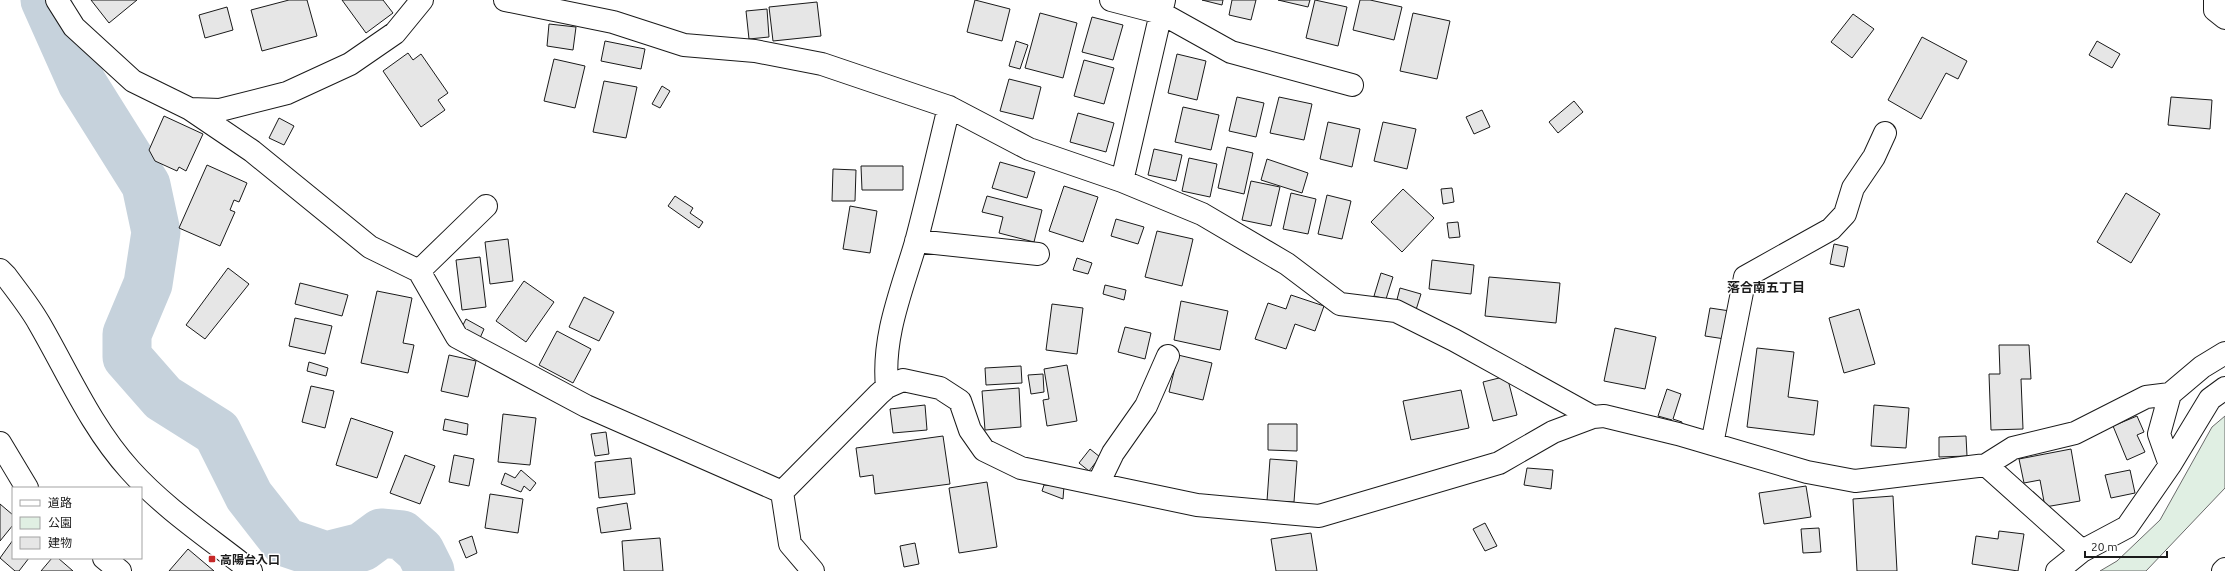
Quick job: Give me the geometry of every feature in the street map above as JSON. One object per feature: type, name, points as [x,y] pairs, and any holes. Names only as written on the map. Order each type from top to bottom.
[{"type":"street","points":[[57,0],[74,27],[133,80],[190,109],[252,151],[370,247],[419,271],[457,337],[586,406],[782,492]]},
{"type":"street","points":[[190,109],[220,110],[287,93],[350,64],[395,34],[422,0]]},
{"type":"street","points":[[505,0],[613,22],[684,45],[755,51],[822,64],[949,106],[1028,149],[1122,181],[1202,214],[1287,264],[1340,304],[1396,310],[1454,340],[1593,417]]},
{"type":"street","points":[[1111,0],[1163,6],[1231,52],[1352,84]]},
{"type":"street","points":[[2216,0],[2215,10],[2225,18]]},
{"type":"street","points":[[1122,181],[1163,6]]},
{"type":"street","points":[[887,387],[886,372],[890,330],[916,242],[949,106]]},
{"type":"street","points":[[1712,444],[1745,277],[1831,229],[1845,214],[1854,188],[1874,157],[1885,133]]},
{"type":"street","points":[[419,271],[486,206]]},
{"type":"street","points":[[916,242],[1038,254]]},
{"type":"street","points":[[0,270],[6,276],[39,322],[65,372],[103,435],[130,470],[155,495],[251,571]]},
{"type":"street","points":[[782,492],[887,387],[903,380],[940,388],[960,401],[970,430],[984,450],[1021,468],[1197,505],[1319,516],[1499,463],[1553,432],[1593,417],[1604,416],[1712,444],[1807,472],[1855,481],[1986,465],[2013,448],[2075,433],[2146,397],[2170,394],[2202,367],[2225,352]]},
{"type":"street","points":[[1098,484],[1113,453],[1146,406],[1168,356]]},
{"type":"street","points":[[2057,571],[2082,551],[2127,527],[2170,465],[2210,399],[2225,388]]},
{"type":"street","points":[[2170,394],[2159,434],[2170,465]]},
{"type":"street","points":[[0,443],[26,487]]},
{"type":"street","points":[[1986,465],[2082,551]]},
{"type":"street","points":[[782,492],[790,544],[813,571]]},
{"type":"street","points":[[105,559],[120,571]]},
{"type":"green space","points":[[2225,416],[2225,488],[2146,571],[2100,571],[2117,561],[2160,520],[2212,427]]},
{"type":"building","points":[[91,0],[137,0],[109,23]]},
{"type":"building","points":[[289,0],[307,0],[317,36],[262,51],[251,10]]},
{"type":"building","points":[[342,0],[383,0],[393,13],[366,33]]},
{"type":"building","points":[[975,0],[1010,9],[1002,41],[967,32]]},
{"type":"building","points":[[1202,0],[1223,0],[1222,5]]},
{"type":"building","points":[[1232,0],[1256,0],[1251,20],[1229,15]]},
{"type":"building","points":[[1278,0],[1310,0],[1308,7]]},
{"type":"building","points":[[1315,0],[1347,7],[1338,46],[1306,38]]},
{"type":"building","points":[[1360,0],[1370,0],[1402,7],[1394,40],[1353,30]]},
{"type":"building","points":[[817,2],[821,36],[773,41],[769,7]]},
{"type":"building","points":[[227,7],[233,30],[205,38],[199,15]]},
{"type":"building","points":[[767,9],[769,37],[749,39],[746,11]]},
{"type":"building","points":[[1040,13],[1077,23],[1063,78],[1025,68]]},
{"type":"building","points":[[1413,13],[1450,21],[1437,79],[1400,71]]},
{"type":"building","points":[[1853,14],[1874,29],[1852,58],[1831,42]]},
{"type":"building","points":[[1092,17],[1123,25],[1113,60],[1082,52]]},
{"type":"building","points":[[549,24],[576,27],[573,50],[547,46]]},
{"type":"building","points":[[1922,37],[1967,61],[1958,79],[1946,73],[1921,119],[1888,100]]},
{"type":"building","points":[[605,41],[645,49],[641,69],[601,61]]},
{"type":"building","points":[[1016,41],[1028,45],[1020,69],[1009,66]]},
{"type":"building","points":[[2097,41],[2120,54],[2112,68],[2089,55]]},
{"type":"building","points":[[408,53],[413,60],[421,54],[448,93],[438,100],[445,110],[421,127],[383,71]]},
{"type":"building","points":[[1177,54],[1206,61],[1197,100],[1168,93]]},
{"type":"building","points":[[554,59],[585,66],[575,108],[544,101]]},
{"type":"building","points":[[1084,60],[1114,68],[1104,104],[1074,96]]},
{"type":"building","points":[[1009,79],[1041,87],[1033,119],[1000,111]]},
{"type":"building","points":[[604,81],[637,87],[626,138],[593,132]]},
{"type":"building","points":[[662,86],[670,91],[660,108],[652,104]]},
{"type":"building","points":[[1237,97],[1264,103],[1256,137],[1229,131]]},
{"type":"building","points":[[1279,97],[1312,104],[1304,140],[1270,133]]},
{"type":"building","points":[[2171,97],[2212,100],[2210,129],[2168,125]]},
{"type":"building","points":[[1574,101],[1583,112],[1558,133],[1549,122]]},
{"type":"building","points":[[1183,107],[1219,115],[1211,150],[1175,142]]},
{"type":"building","points":[[1482,110],[1490,127],[1474,134],[1466,117]]},
{"type":"building","points":[[1078,113],[1114,123],[1106,152],[1070,142]]},
{"type":"building","points":[[164,116],[203,134],[186,171],[179,167],[177,171],[155,161],[149,150]]},
{"type":"building","points":[[279,118],[294,126],[284,145],[269,138]]},
{"type":"building","points":[[1328,122],[1360,129],[1352,167],[1320,159]]},
{"type":"building","points":[[1383,122],[1416,129],[1407,169],[1374,161]]},
{"type":"building","points":[[1227,147],[1253,153],[1244,194],[1218,188]]},
{"type":"building","points":[[1154,149],[1182,155],[1176,181],[1148,175]]},
{"type":"building","points":[[1189,158],[1217,164],[1210,197],[1182,191]]},
{"type":"building","points":[[1267,159],[1308,173],[1302,193],[1261,180]]},
{"type":"building","points":[[1000,162],[1035,172],[1027,198],[992,188]]},
{"type":"building","points":[[207,165],[247,183],[239,202],[234,200],[230,210],[235,212],[220,246],[179,228]]},
{"type":"building","points":[[861,166],[903,166],[903,190],[862,190]]},
{"type":"building","points":[[833,169],[856,170],[855,201],[832,201]]},
{"type":"building","points":[[1251,181],[1280,187],[1271,226],[1242,220]]},
{"type":"building","points":[[1064,186],[1098,197],[1083,242],[1049,231]]},
{"type":"building","points":[[1452,188],[1454,202],[1443,204],[1441,189]]},
{"type":"building","points":[[1403,189],[1434,218],[1402,252],[1371,222]]},
{"type":"building","points":[[1291,193],[1316,199],[1308,234],[1283,229]]},
{"type":"building","points":[[2126,193],[2160,214],[2131,263],[2097,242]]},
{"type":"building","points":[[1327,195],[1351,201],[1342,239],[1318,234]]},
{"type":"building","points":[[675,196],[693,208],[690,213],[703,222],[699,228],[668,206]]},
{"type":"building","points":[[987,196],[1042,210],[1034,242],[999,233],[1003,217],[982,212]]},
{"type":"building","points":[[850,206],[877,211],[870,253],[843,249]]},
{"type":"building","points":[[1116,219],[1144,227],[1138,244],[1111,236]]},
{"type":"building","points":[[1458,222],[1460,237],[1449,238],[1447,223]]},
{"type":"building","points":[[1157,231],[1193,239],[1182,286],[1145,277]]},
{"type":"building","points":[[508,239],[513,281],[490,284],[485,242]]},
{"type":"building","points":[[1834,244],[1848,247],[1844,267],[1830,264]]},
{"type":"building","points":[[480,257],[486,307],[462,310],[456,260]]},
{"type":"building","points":[[1077,258],[1092,263],[1088,274],[1073,270]]},
{"type":"building","points":[[1432,260],[1474,265],[1471,294],[1429,289]]},
{"type":"building","points":[[228,268],[249,284],[205,339],[186,325]]},
{"type":"building","points":[[1381,273],[1393,277],[1386,299],[1374,296]]},
{"type":"building","points":[[1489,277],[1560,283],[1556,323],[1485,316]]},
{"type":"building","points":[[524,281],[554,302],[526,342],[496,321]]},
{"type":"building","points":[[300,283],[348,295],[342,316],[295,304]]},
{"type":"building","points":[[1105,285],[1126,290],[1124,300],[1103,294]]},
{"type":"building","points":[[1400,288],[1421,294],[1415,313],[1395,307]]},
{"type":"building","points":[[377,291],[412,298],[403,343],[414,345],[408,373],[361,363]]},
{"type":"building","points":[[1291,295],[1324,306],[1315,331],[1295,324],[1286,349],[1255,339],[1268,303],[1286,309]]},
{"type":"building","points":[[584,297],[614,312],[599,341],[569,327]]},
{"type":"building","points":[[1181,301],[1228,311],[1220,350],[1174,340]]},
{"type":"building","points":[[1052,304],[1083,308],[1077,354],[1046,350]]},
{"type":"building","points":[[1710,308],[1730,311],[1725,339],[1705,336]]},
{"type":"building","points":[[1859,309],[1875,364],[1844,373],[1829,318]]},
{"type":"building","points":[[295,318],[332,326],[325,354],[289,346]]},
{"type":"building","points":[[466,319],[484,329],[480,338],[461,329]]},
{"type":"building","points":[[1125,327],[1151,333],[1145,359],[1118,352]]},
{"type":"building","points":[[1615,328],[1656,337],[1645,389],[1604,381]]},
{"type":"building","points":[[557,331],[591,349],[573,383],[539,365]]},
{"type":"building","points":[[1999,345],[2029,345],[2031,379],[2021,379],[2023,429],[1991,430],[1989,374],[2000,374]]},
{"type":"building","points":[[1757,348],[1794,352],[1788,397],[1818,401],[1814,435],[1747,427]]},
{"type":"building","points":[[449,355],[476,361],[468,397],[441,391]]},
{"type":"building","points":[[1178,355],[1212,363],[1203,400],[1169,392]]},
{"type":"building","points":[[309,362],[328,368],[326,376],[307,371]]},
{"type":"building","points":[[1067,365],[1077,421],[1047,426],[1043,400],[1049,399],[1044,369]]},
{"type":"building","points":[[1021,366],[1022,383],[986,385],[985,368]]},
{"type":"building","points":[[1043,374],[1044,392],[1031,394],[1028,375]]},
{"type":"building","points":[[1507,376],[1517,415],[1493,421],[1483,382]]},
{"type":"building","points":[[311,386],[334,391],[325,428],[302,422]]},
{"type":"building","points":[[1019,388],[1021,427],[985,430],[982,391]]},
{"type":"building","points":[[1667,389],[1681,394],[1673,419],[1682,422],[1680,429],[1670,427],[1672,420],[1658,416]]},
{"type":"building","points":[[1461,390],[1469,428],[1411,440],[1403,401]]},
{"type":"building","points":[[925,405],[927,430],[893,433],[890,409]]},
{"type":"building","points":[[1874,405],[1909,408],[1906,448],[1871,446]]},
{"type":"building","points":[[503,414],[536,418],[530,465],[498,462]]},
{"type":"building","points":[[2137,416],[2144,432],[2137,435],[2145,452],[2127,460],[2113,426]]},
{"type":"building","points":[[351,418],[393,432],[377,478],[336,465]]},
{"type":"building","points":[[445,419],[468,424],[467,435],[443,430]]},
{"type":"building","points":[[1268,424],[1297,424],[1297,451],[1268,450]]},
{"type":"building","points":[[606,432],[609,454],[595,456],[591,434]]},
{"type":"building","points":[[943,436],[950,484],[875,494],[873,475],[860,477],[856,448]]},
{"type":"building","points":[[1966,436],[1967,456],[1939,457],[1939,437]]},
{"type":"building","points":[[1090,449],[1100,457],[1089,471],[1079,463]]},
{"type":"building","points":[[2071,449],[2080,501],[2045,507],[2040,480],[2024,483],[2019,459]]},
{"type":"building","points":[[405,455],[435,466],[420,504],[390,493]]},
{"type":"building","points":[[454,455],[474,459],[469,486],[449,482]]},
{"type":"building","points":[[631,458],[635,494],[599,498],[595,462]]},
{"type":"building","points":[[1270,459],[1297,461],[1294,502],[1267,501]]},
{"type":"building","points":[[1527,468],[1553,470],[1551,489],[1524,485]]},
{"type":"building","points":[[521,470],[536,483],[530,491],[524,486],[521,492],[501,484],[505,473],[515,478]]},
{"type":"building","points":[[2130,470],[2135,493],[2111,498],[2105,475]]},
{"type":"building","points":[[987,482],[997,547],[959,553],[949,488]]},
{"type":"building","points":[[1044,485],[1064,486],[1063,499],[1042,491]]},
{"type":"building","points":[[1806,486],[1811,517],[1764,524],[1759,493]]},
{"type":"building","points":[[490,494],[523,499],[518,533],[485,528]]},
{"type":"building","points":[[1893,496],[1897,571],[1857,571],[1853,499]]},
{"type":"building","points":[[627,503],[631,529],[601,533],[597,508]]},
{"type":"building","points":[[0,504],[12,514],[12,526],[0,541]]},
{"type":"building","points":[[1485,523],[1497,546],[1485,551],[1473,529]]},
{"type":"building","points":[[1819,528],[1821,552],[1803,553],[1801,529]]},
{"type":"building","points":[[1999,531],[2024,534],[2018,571],[1972,564],[1976,536],[1998,539]]},
{"type":"building","points":[[1311,533],[1317,571],[1276,571],[1271,539]]},
{"type":"building","points":[[472,536],[477,553],[466,558],[459,541]]},
{"type":"building","points":[[660,538],[663,571],[624,571],[622,541]]},
{"type":"building","points":[[12,541],[12,559],[28,559],[19,571],[15,571],[0,558]]},
{"type":"building","points":[[915,543],[919,564],[904,567],[900,546]]},
{"type":"building","points":[[188,549],[214,571],[169,571]]},
{"type":"building","points":[[51,559],[59,559],[73,571],[41,571]]},
{"type":"waterway","points":[[45,0],[82,83],[146,185],[156,232],[148,284],[127,334],[127,357],[163,398],[217,432],[249,496],[285,542],[326,556],[362,547],[381,533],[402,535],[420,551],[430,571]]},
{"type":"place","name":"高陽台入口","points":[[212,559]]},
{"type":"district","name":"落合南五丁目","points":[[1766,287]]}]
